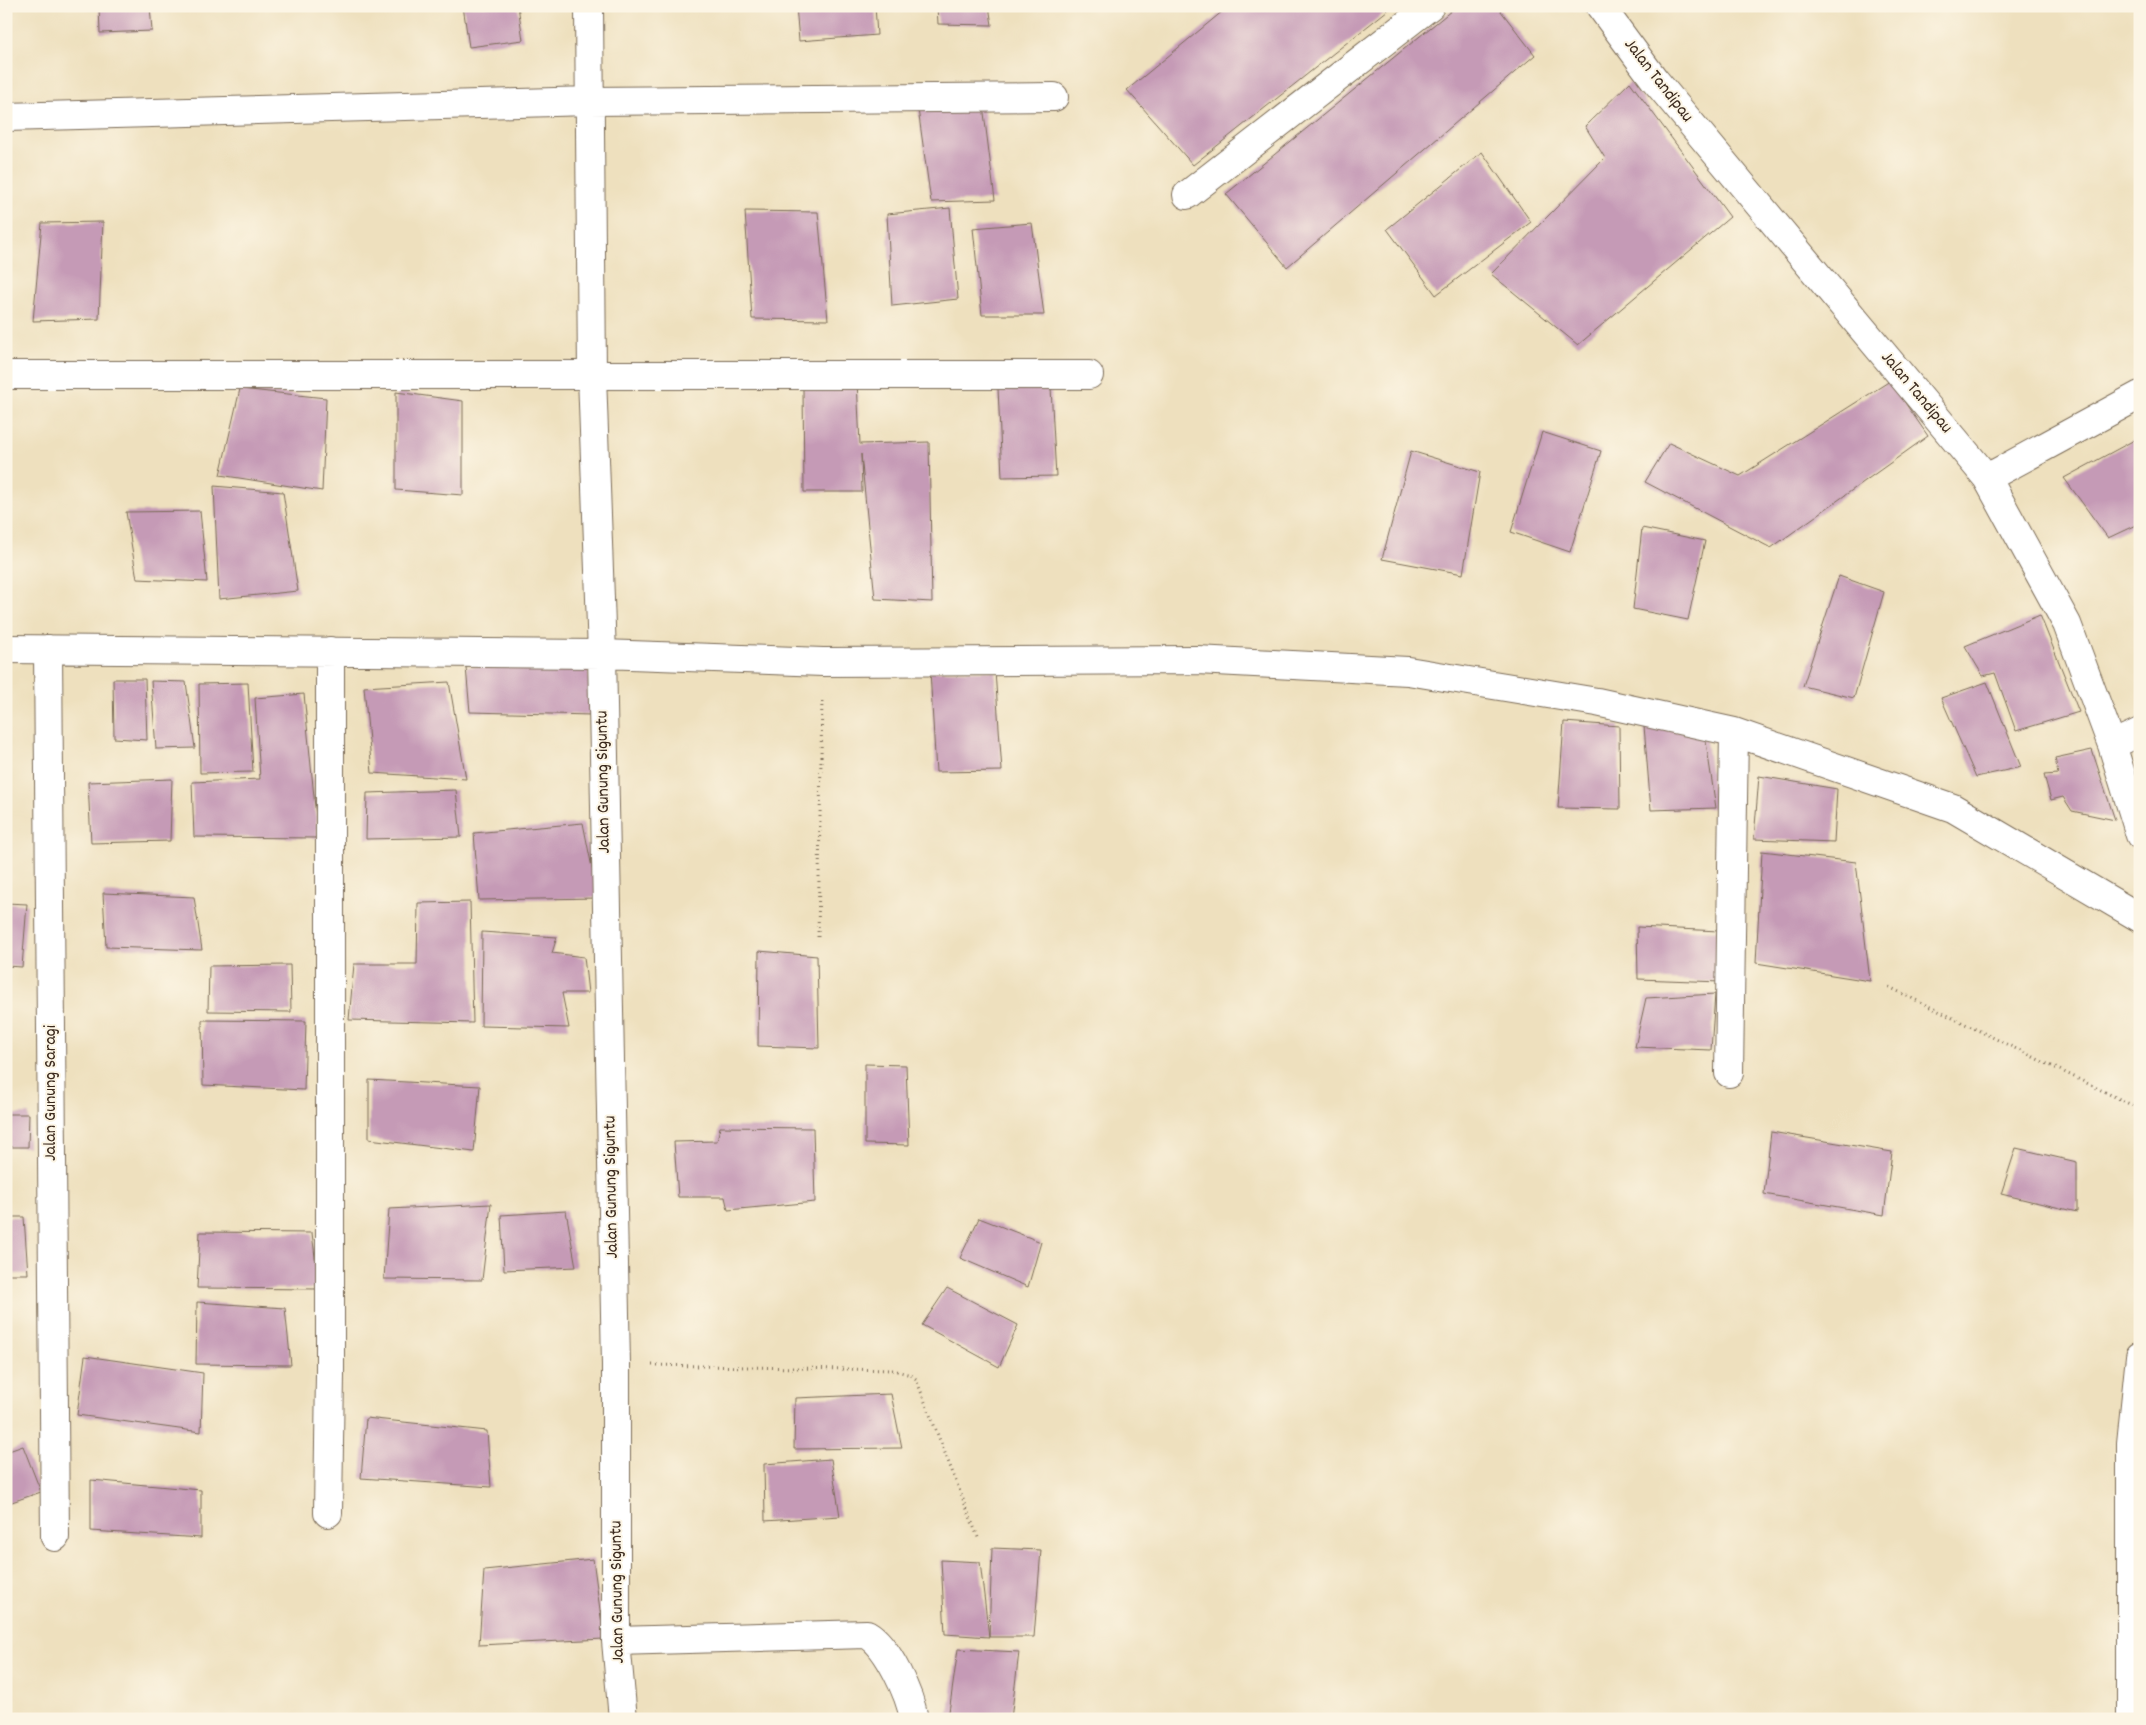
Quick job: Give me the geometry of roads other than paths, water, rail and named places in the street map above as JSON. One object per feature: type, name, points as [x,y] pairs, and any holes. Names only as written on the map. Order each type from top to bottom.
[{"type":"street","name":"Jalan Gunung Siguntu","points":[[589,6],[592,376],[602,654],[616,1364],[616,1642],[623,1719]]},
{"type":"street","points":[[1187,195],[1430,6]]},
{"type":"street","name":"Jalan Tandipau","points":[[1600,6],[1654,79],[1987,478],[2067,624],[2112,745],[2140,835]]},
{"type":"street","points":[[6,117],[589,101],[1054,97]]},
{"type":"street","points":[[6,375],[1089,375]]},
{"type":"street","points":[[1987,478],[2140,395]]},
{"type":"street","points":[[6,649],[602,654],[823,662],[1197,660],[1408,671],[1597,702],[1734,732],[1954,808],[2140,918]]},
{"type":"street","name":"Jalan Gunung Saragi","points":[[48,650],[55,1536]]},
{"type":"street","points":[[328,1513],[330,1373],[330,651]]},
{"type":"street","points":[[1729,1073],[1734,732]]},
{"type":"street","points":[[2112,745],[2140,732]]},
{"type":"street","points":[[2131,1719],[2131,1443],[2140,1356]]},
{"type":"street","points":[[616,1642],[867,1634],[876,1639],[908,1693],[914,1719]]}]
